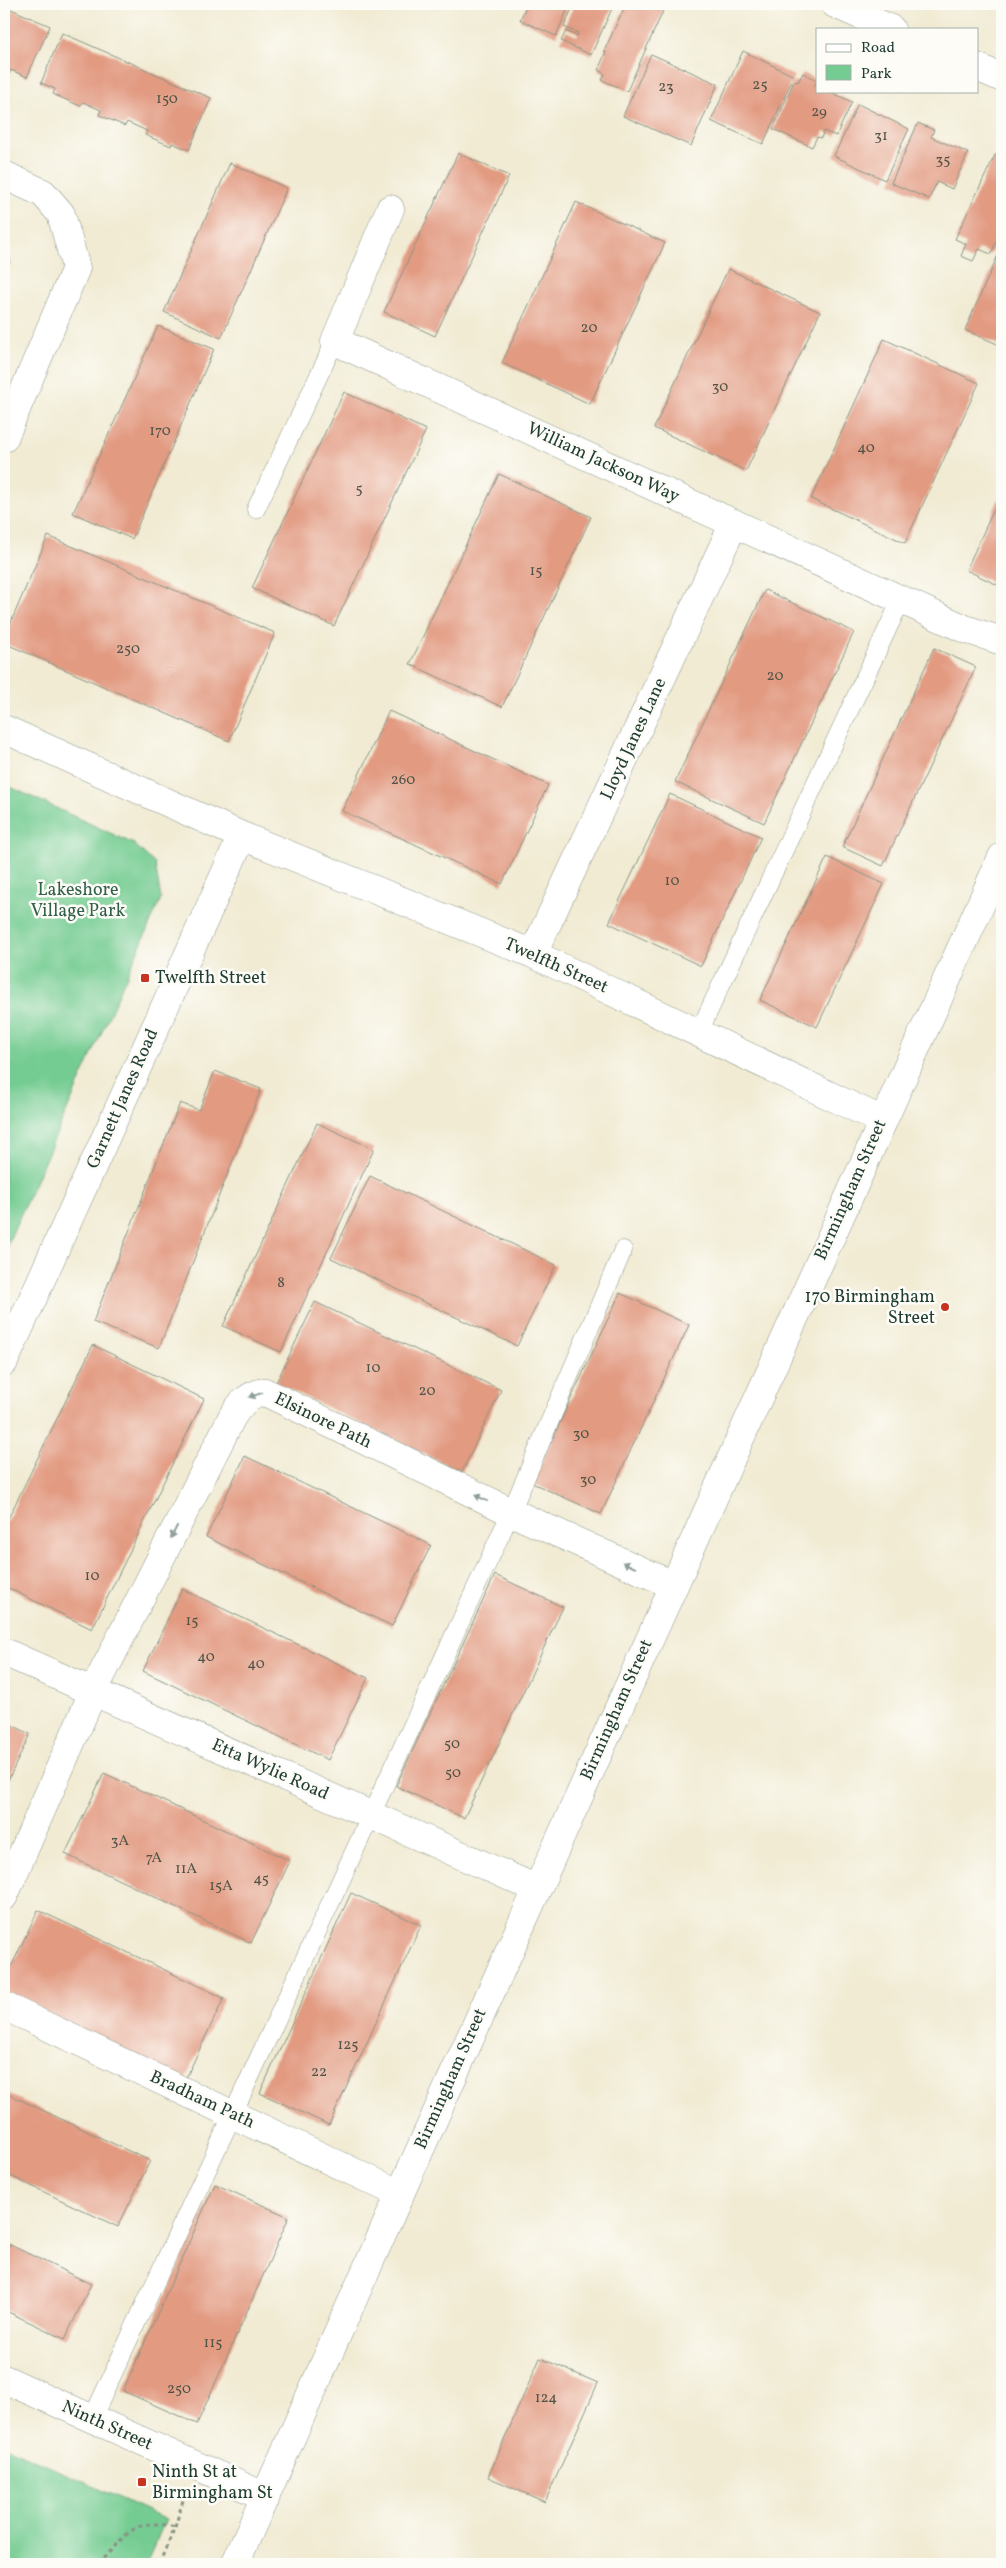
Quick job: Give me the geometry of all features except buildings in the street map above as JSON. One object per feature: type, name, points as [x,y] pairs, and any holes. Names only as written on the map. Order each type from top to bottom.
[{"type":"street","points":[[835,4],[889,28]]},
{"type":"street","points":[[978,67],[1002,78]]},
{"type":"street","points":[[4,175],[43,193],[61,214],[76,268],[4,438]]},
{"type":"street","points":[[335,341],[390,209]]},
{"type":"street","name":"William Jackson Way","points":[[335,341],[965,629],[1002,641]]},
{"type":"street","name":"Lloyd Janes Lane","points":[[533,954],[734,523]]},
{"type":"street","name":"Twelfth Street","points":[[4,729],[242,836],[533,954],[883,1121]]},
{"type":"street","name":"Garnett Janes Road","points":[[4,1362],[242,836]]},
{"type":"street","name":"Birmingham Street","points":[[235,2564],[673,1585],[1002,857]]},
{"type":"street","name":"Elsinore Path","points":[[93,1692],[232,1417],[246,1399],[257,1393],[265,1392],[511,1512],[673,1585]]},
{"type":"street","name":"Etta Wylie Road","points":[[4,1652],[537,1889]]},
{"type":"street","points":[[4,1896],[93,1692]]},
{"type":"street","name":"Bradham Path","points":[[4,2006],[400,2194]]},
{"type":"street","name":"Ninth Street","points":[[4,2379],[266,2497]]},
{"type":"lane","points":[[256,509],[335,341]]},
{"type":"lane","points":[[699,1032],[902,600]]},
{"type":"lane","points":[[92,2419],[511,1512],[623,1250]]},
{"type":"path","points":[[158,2564],[175,2527],[186,2489]]},
{"type":"path","points":[[97,2564],[120,2538],[130,2531],[160,2523],[175,2527]]},
{"type":"green space","name":"Lakeshore Village Park","points":[[4,784],[134,844],[155,864],[161,899],[4,1252]]},
{"type":"green space","points":[[4,2446],[166,2519],[146,2564],[4,2564]]},
{"type":"place","name":"Twelfth Street","points":[[145,978]]},
{"type":"place","name":"170 Birmingham Street","points":[[945,1307]]},
{"type":"place","name":"Ninth St at Birmingham St","points":[[142,2482]]}]
